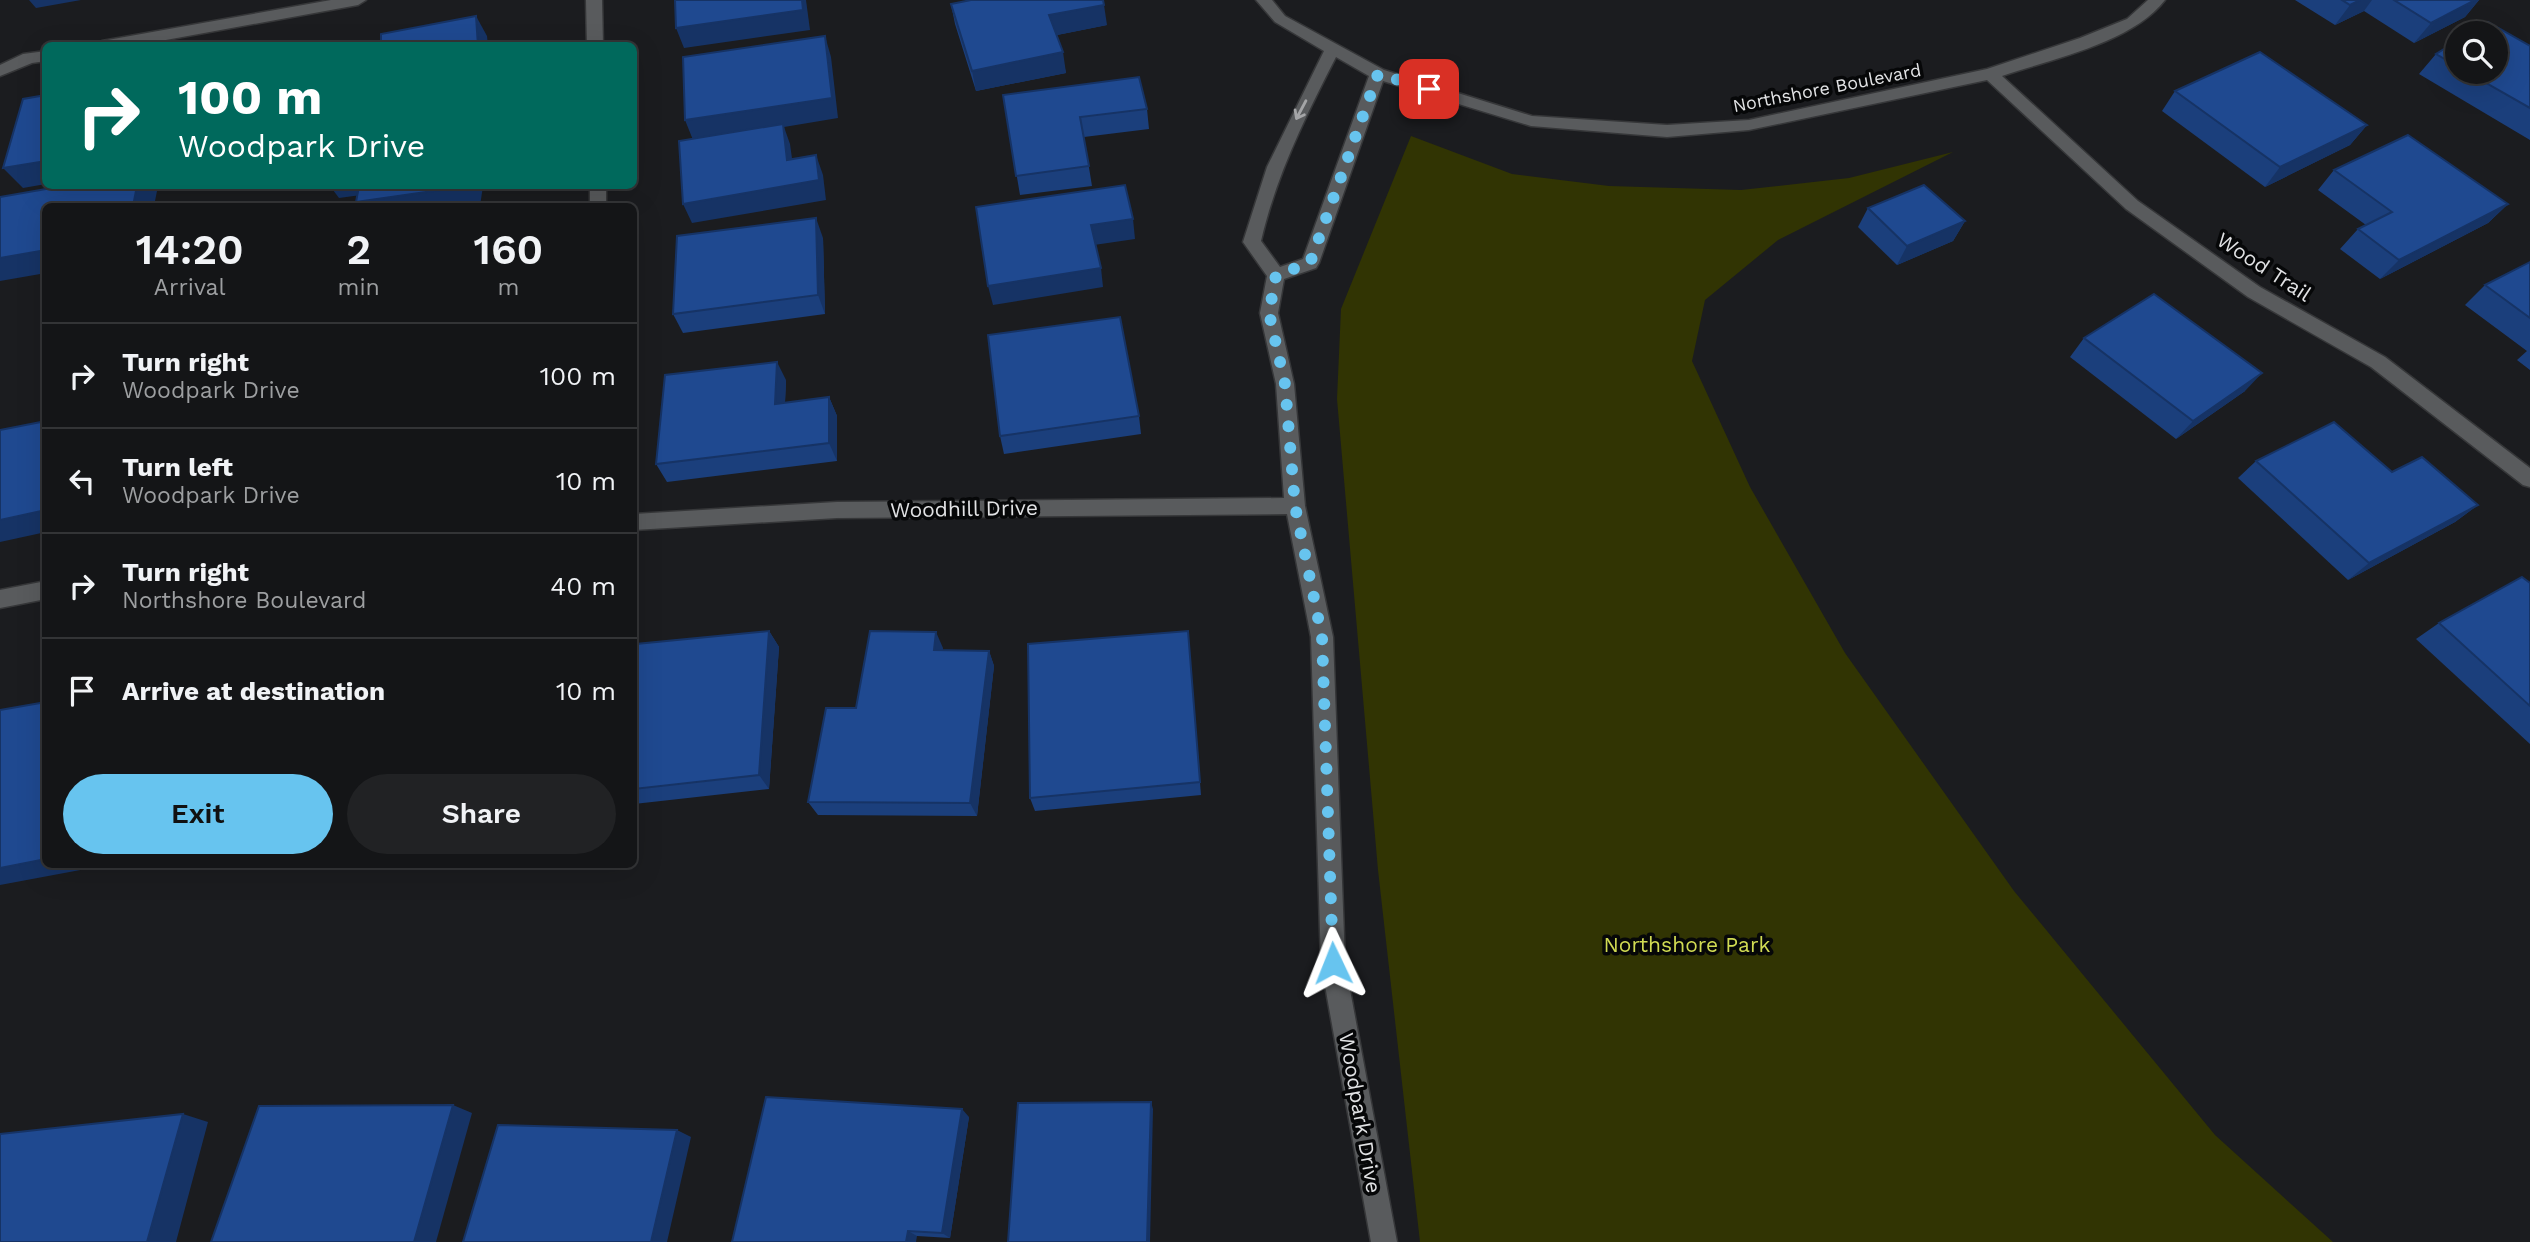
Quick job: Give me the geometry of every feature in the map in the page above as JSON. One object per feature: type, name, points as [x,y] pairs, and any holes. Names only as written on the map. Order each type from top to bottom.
[{"type":"street","points":[[124,42],[358,0]]},
{"type":"street","points":[[594,0],[595,42]]},
{"type":"street","name":"Northshore Boulevard","points":[[1264,0],[1280,19],[1378,74],[1531,121],[1667,131],[1749,125],[1990,74],[2086,42],[2132,22],[2157,0]]},
{"type":"street","points":[[1333,50],[1286,138],[1259,207],[1252,242],[1276,275],[1310,263],[1378,74]]},
{"type":"street","points":[[0,71],[29,58],[42,56]]},
{"type":"street","name":"Wood Trail","points":[[1990,74],[2132,205],[2254,292],[2378,362],[2530,479]]},
{"type":"street","name":"Woodpark Drive","points":[[1276,275],[1269,313],[1285,384],[1295,506],[1322,637],[1333,963],[1384,1242]]},
{"type":"street","name":"Woodhill Drive","points":[[637,522],[837,510],[1295,506]]},
{"type":"street","points":[[0,599],[42,591]]},
{"type":"green space","name":"Northshore Park","points":[[1411,136],[1512,174],[1609,186],[1741,190],[1849,178],[1953,152],[1778,240],[1705,300],[1692,361],[1750,487],[1845,653],[2014,891],[2215,1135],[2333,1242],[1420,1242],[1378,870],[1337,399],[1341,309]]},
{"type":"building","points":[[675,0],[802,0],[803,10],[676,28]]},
{"type":"building","points":[[971,0],[1103,0],[1104,5],[1049,15],[1063,52],[972,71],[951,4]]},
{"type":"building","points":[[2342,0],[2360,0],[2350,5]]},
{"type":"building","points":[[2394,0],[2475,0],[2431,23]]},
{"type":"building","points":[[476,16],[478,42],[381,42],[381,34]]},
{"type":"building","points":[[2508,33],[2530,46],[2530,108],[2488,84],[2508,84]]},
{"type":"building","points":[[825,36],[832,98],[685,120],[683,57]]},
{"type":"building","points":[[2445,48],[2445,59],[2436,54]]},
{"type":"building","points":[[2260,52],[2367,125],[2280,167],[2175,91]]},
{"type":"building","points":[[1139,77],[1147,109],[1080,117],[1089,166],[1016,176],[1003,95]]},
{"type":"building","points":[[42,96],[42,162],[3,168],[23,99]]},
{"type":"building","points":[[783,124],[787,160],[816,155],[819,180],[683,204],[679,141]]},
{"type":"building","points":[[2408,135],[2508,204],[2399,260],[2358,229],[2392,212],[2334,170]]},
{"type":"building","points":[[1125,185],[1133,219],[1091,225],[1101,268],[988,286],[976,207]]},
{"type":"building","points":[[1924,185],[1965,221],[1907,246],[1868,208]]},
{"type":"building","points":[[46,189],[136,189],[134,203],[42,203],[42,251],[0,258],[0,197]]},
{"type":"building","points":[[358,189],[447,189],[356,202]]},
{"type":"building","points":[[816,218],[818,295],[673,314],[677,236]]},
{"type":"building","points":[[2530,262],[2530,318],[2485,285]]},
{"type":"building","points":[[2154,294],[2262,373],[2193,421],[2084,338]]},
{"type":"building","points":[[1120,317],[1139,416],[1000,436],[988,335]]},
{"type":"building","points":[[777,362],[775,404],[829,397],[829,443],[656,464],[665,375]]},
{"type":"building","points":[[42,422],[42,511],[0,520],[0,430]]},
{"type":"building","points":[[2334,422],[2392,472],[2422,457],[2478,505],[2369,563],[2256,461]]},
{"type":"building","points":[[2522,577],[2530,583],[2530,706],[2439,623]]},
{"type":"building","points":[[769,631],[759,775],[637,789],[637,644]]},
{"type":"building","points":[[870,631],[936,632],[934,650],[989,651],[970,803],[808,802],[826,708],[856,708]]},
{"type":"building","points":[[1188,631],[1200,782],[1030,798],[1028,644]]},
{"type":"building","points":[[42,703],[42,860],[0,868],[0,710]]},
{"type":"building","points":[[766,1097],[962,1109],[942,1233],[908,1231],[906,1242],[732,1242]]},
{"type":"building","points":[[1151,1102],[1147,1242],[1008,1242],[1018,1103]]},
{"type":"building","points":[[453,1105],[414,1242],[211,1242],[259,1106]]},
{"type":"building","points":[[183,1114],[147,1242],[0,1242],[0,1134]]},
{"type":"building","points":[[498,1125],[677,1130],[651,1242],[463,1242]]},
{"type":"route","points":[[1333,963],[1322,637],[1295,506],[1285,384],[1269,313],[1276,275],[1310,263],[1378,74],[1429,89]]}]
